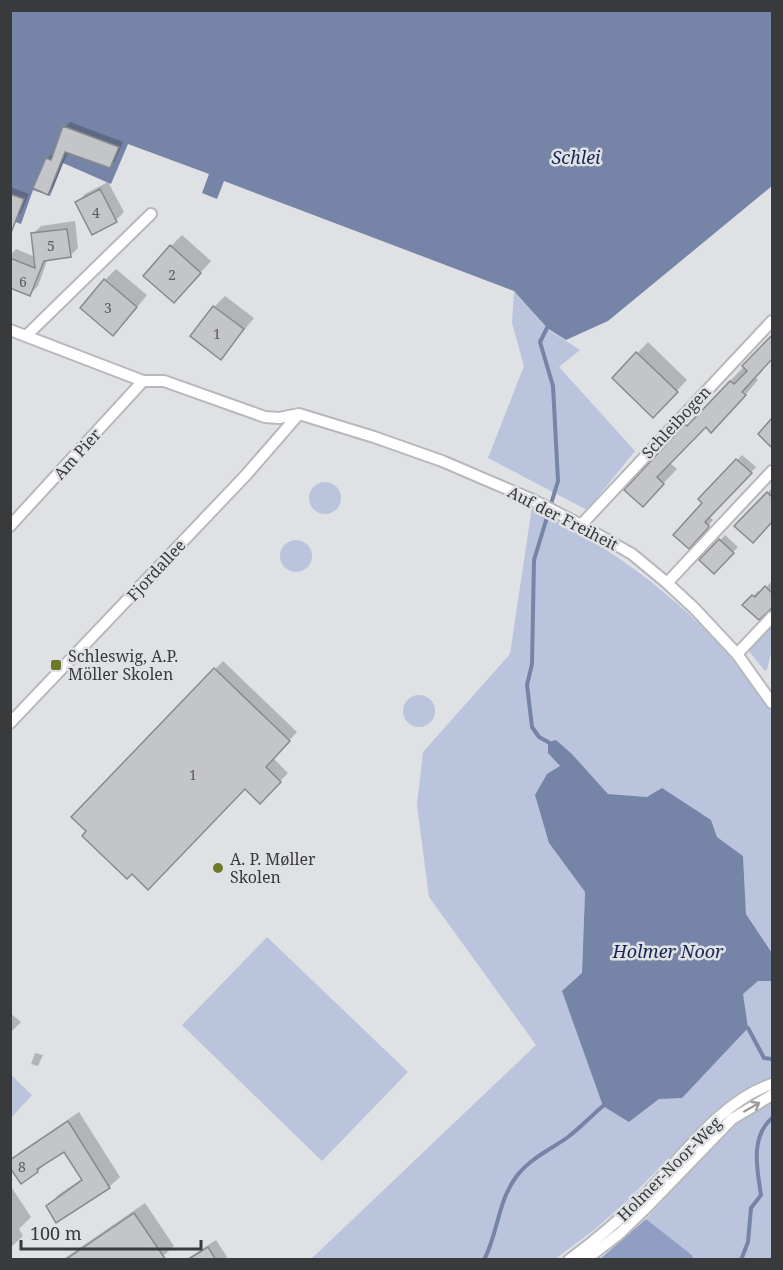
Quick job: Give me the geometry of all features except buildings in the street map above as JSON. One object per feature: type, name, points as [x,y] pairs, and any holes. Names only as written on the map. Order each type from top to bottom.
[{"type":"street","points":[[26,336],[151,214]]},
{"type":"street","name":"Schleibogen","points":[[581,525],[772,321]]},
{"type":"street","points":[[10,330],[143,381],[164,381],[265,417],[279,418],[299,414]]},
{"type":"street","name":"Am Pier","points":[[10,526],[143,381]]},
{"type":"street","name":"Auf der Freiheit","points":[[299,414],[442,461],[564,515],[632,554],[667,583],[737,654],[772,703]]},
{"type":"street","name":"Fjordallee","points":[[10,723],[246,475],[299,414]]},
{"type":"street","points":[[667,583],[772,471]]},
{"type":"street","points":[[737,654],[772,617]]},
{"type":"street","name":"Holmer-Noor-Weg","points":[[569,1260],[598,1238],[644,1195],[739,1100],[772,1084]]},
{"type":"street","name":"Holmer-Noor-Weg","points":[[585,1260],[619,1234],[732,1119],[772,1095]]},
{"type":"shaded area","points":[[514,291],[546,328],[580,350],[559,367],[635,451],[587,510],[488,458],[524,366],[512,323]]},
{"type":"shaded area","points":[[325,482],[336,487],[341,498],[336,509],[325,514],[314,509],[309,498],[314,487]]},
{"type":"shaded area","points":[[532,507],[602,547],[666,594],[723,649],[772,713],[772,953],[746,914],[743,856],[717,837],[711,820],[647,797],[608,794],[572,754],[556,740],[560,766],[549,843],[585,892],[582,973],[629,1122],[659,1099],[742,994],[758,981],[772,981],[772,1078],[733,1097],[711,1115],[626,1202],[594,1230],[555,1259],[310,1260],[536,1045],[429,897],[417,805],[423,752],[510,654]]},
{"type":"shaded area","points":[[296,540],[308,544],[312,556],[308,568],[296,572],[284,568],[280,556],[284,544]]},
{"type":"shaded area","points":[[772,624],[772,649],[765,671],[748,650]]},
{"type":"shaded area","points":[[419,695],[431,699],[435,711],[431,723],[419,727],[407,723],[403,711],[407,699]]},
{"type":"shaded area","points":[[267,937],[408,1072],[322,1161],[182,1025]]},
{"type":"shaded area","points":[[10,1074],[32,1095],[11,1118],[10,1118]]},
{"type":"shaded area","points":[[772,1099],[772,1259],[692,1259],[692,1256],[646,1219],[691,1169],[749,1112]]},
{"type":"shaded area","points":[[646,1219],[693,1256],[692,1259],[600,1259]]},
{"type":"water","name":"Schlei","points":[[10,11],[772,11],[772,186],[608,321],[566,340],[547,328],[514,291],[224,181],[217,199],[202,193],[209,174],[128,144],[111,184],[63,163],[50,196],[33,190],[21,224],[10,220]]},
{"type":"water","name":"Holmer Noor","points":[[556,740],[572,754],[608,794],[647,797],[662,788],[711,820],[717,837],[743,856],[746,914],[772,953],[772,981],[758,981],[743,994],[748,1028],[682,1098],[659,1099],[629,1122],[603,1106],[562,991],[582,973],[585,892],[549,843],[535,795],[547,774],[560,766],[548,753],[548,742]]},
{"type":"waterway","points":[[547,328],[540,342],[553,386],[558,481],[534,560],[532,664],[527,685],[532,727],[539,737],[548,742]]},
{"type":"waterway","points":[[748,1028],[764,1058],[772,1059]]},
{"type":"waterway","points":[[484,1260],[505,1196],[516,1177],[527,1165],[568,1137],[603,1106]]},
{"type":"waterway","points":[[741,1260],[748,1242],[751,1208],[761,1195],[757,1164],[760,1134],[772,1118]]},
{"type":"place","name":"Schleswig, A.P. Möller Skolen","points":[[56,665]]},
{"type":"place","name":"A. P. Møller Skolen","points":[[218,868]]}]
